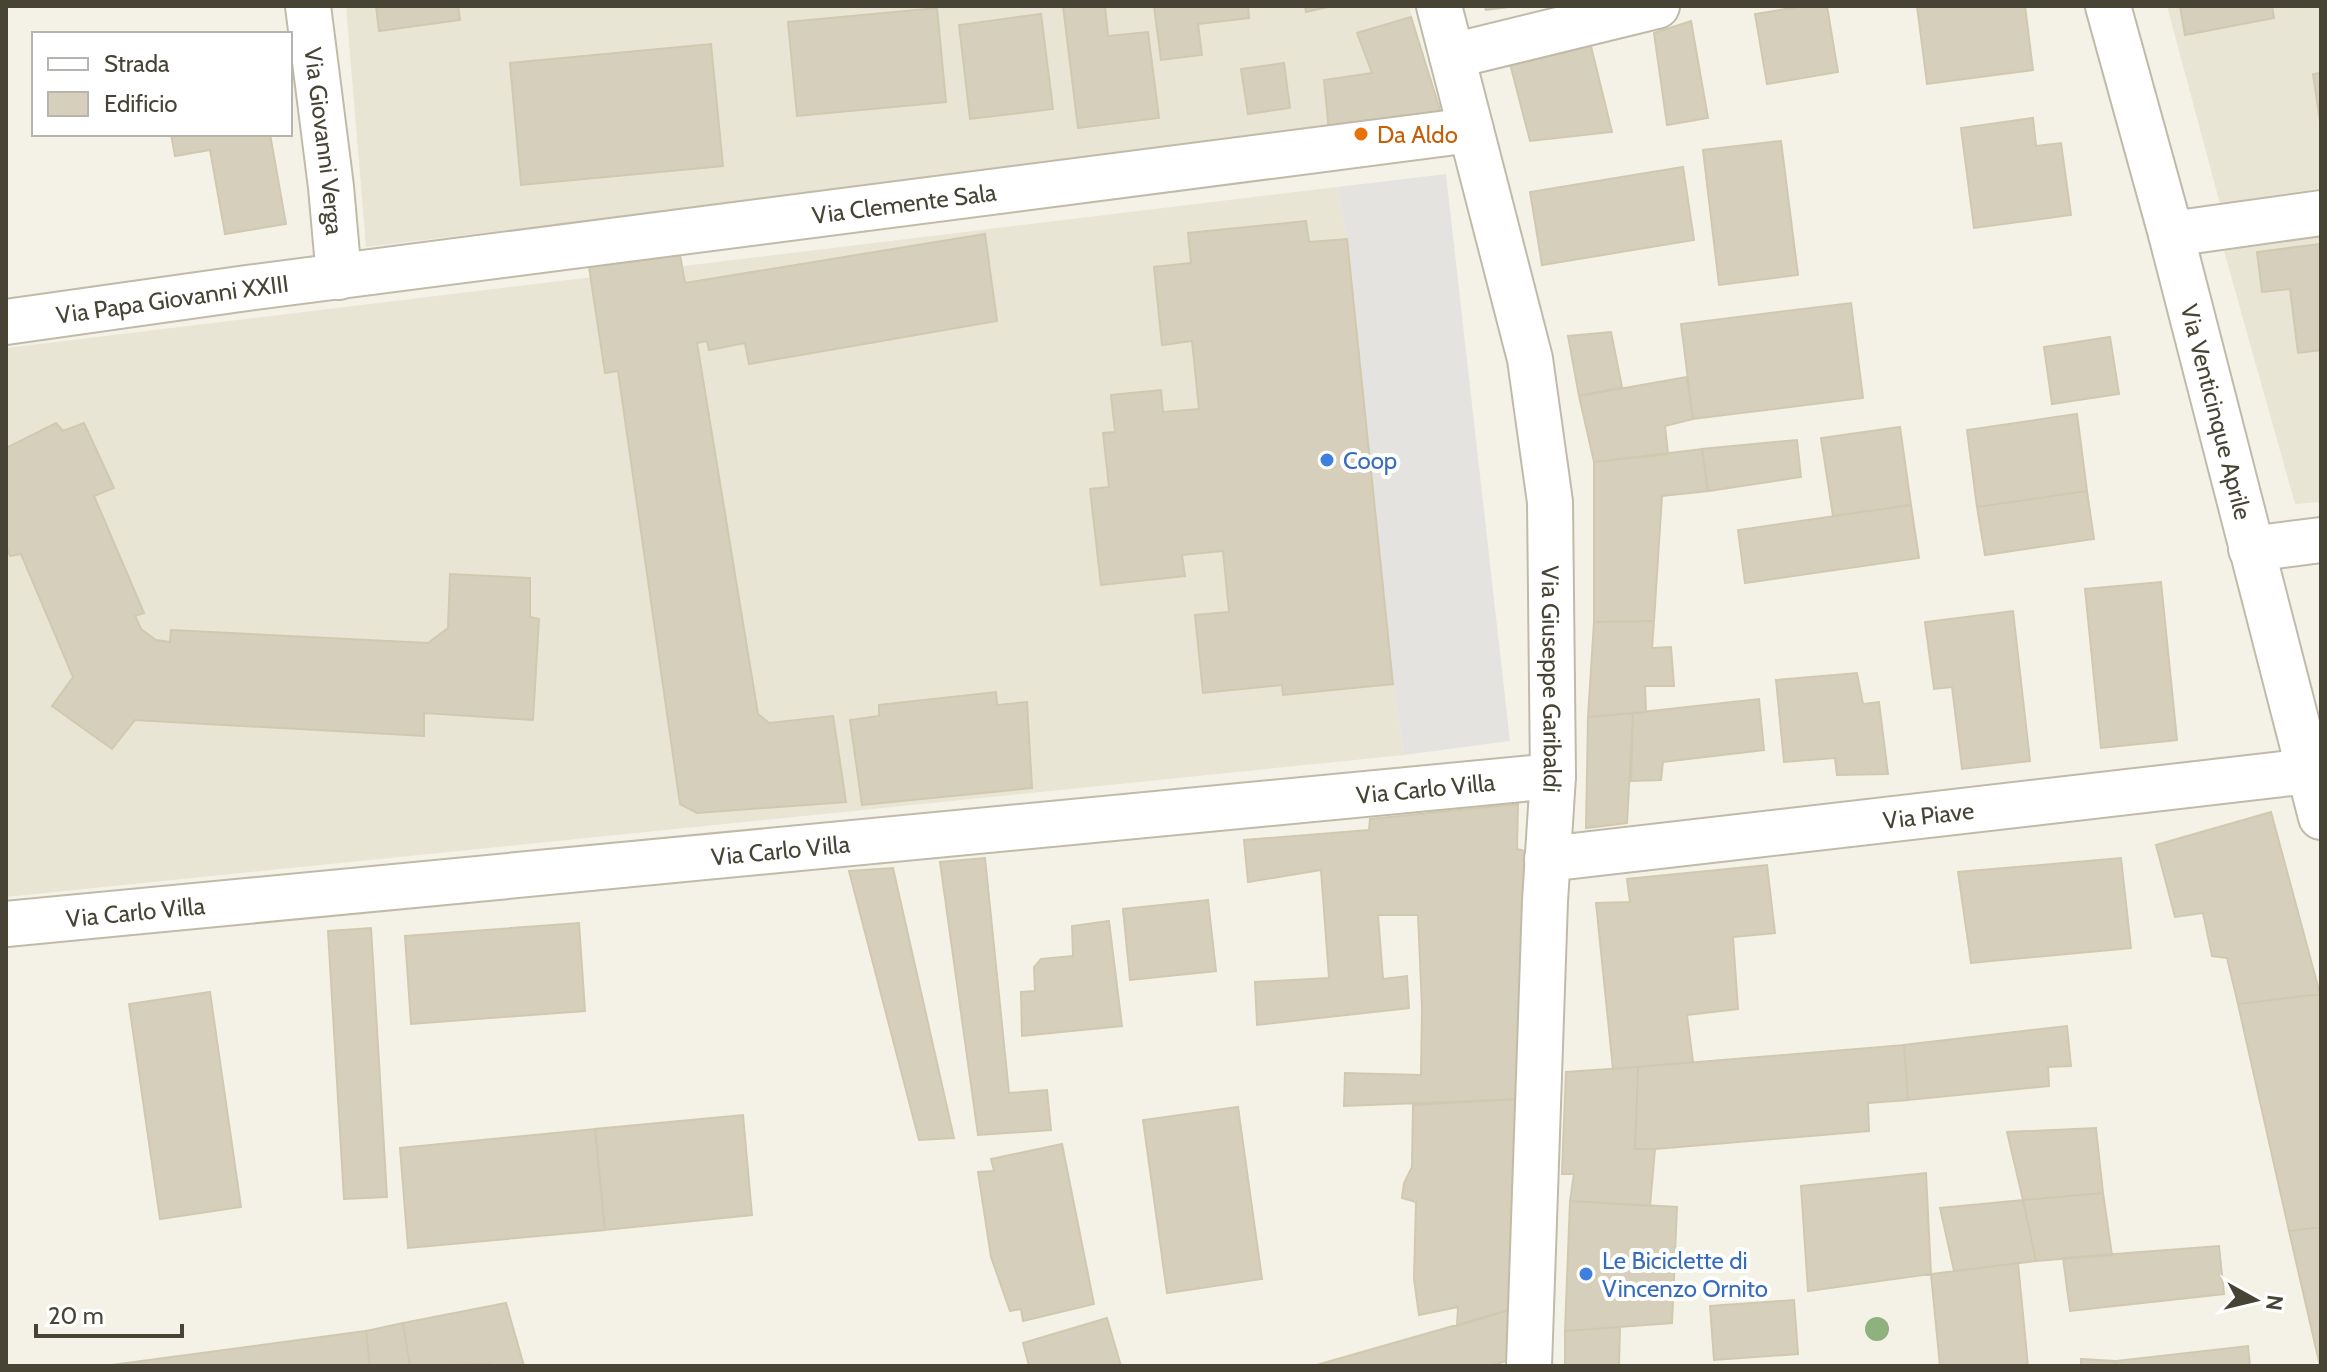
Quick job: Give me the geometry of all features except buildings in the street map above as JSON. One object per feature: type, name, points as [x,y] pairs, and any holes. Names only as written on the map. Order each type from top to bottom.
[{"type":"street","name":"Via Giovanni Verga","points":[[308,6],[339,277]]},
{"type":"street","name":"Via Giuseppe Garibaldi","points":[[1439,6],[1530,359],[1550,502],[1553,776],[1547,859],[1529,1366]]},
{"type":"street","points":[[1452,56],[1657,6]]},
{"type":"street","name":"Via Venticinque Aprile","points":[[2108,6],[2171,234],[2321,817]]},
{"type":"street","name":"Via Clemente Sala","points":[[339,277],[1471,130]]},
{"type":"street","points":[[2171,234],[2321,213]]},
{"type":"street","name":"Via Papa Giovanni XXIII","points":[[6,322],[339,277]]},
{"type":"street","points":[[2251,549],[2321,540]]},
{"type":"street","name":"Via Piave","points":[[1547,859],[2309,771]]},
{"type":"street","name":"Via Carlo Villa","points":[[6,924],[1553,776]]},
{"type":"shaded area","points":[[346,6],[1409,6],[1440,110],[1395,127],[1329,132],[366,247]]},
{"type":"shaded area","points":[[2167,6],[2321,6],[2321,188],[2220,204]]},
{"type":"shaded area","points":[[1446,174],[1510,741],[1404,755],[1393,684],[1347,239],[1337,187]]},
{"type":"shaded area","points":[[1337,187],[1347,239],[1393,684],[1404,755],[6,897],[6,348]]},
{"type":"shaded area","points":[[2321,230],[2321,502],[2295,504],[2222,244]]},
{"type":"place","name":"Da Aldo","points":[[1361,134]]},
{"type":"place","name":"Coop","points":[[1327,460]]},
{"type":"place","name":"Le Biciclette di Vincenzo Ornito","points":[[1586,1274]]}]
